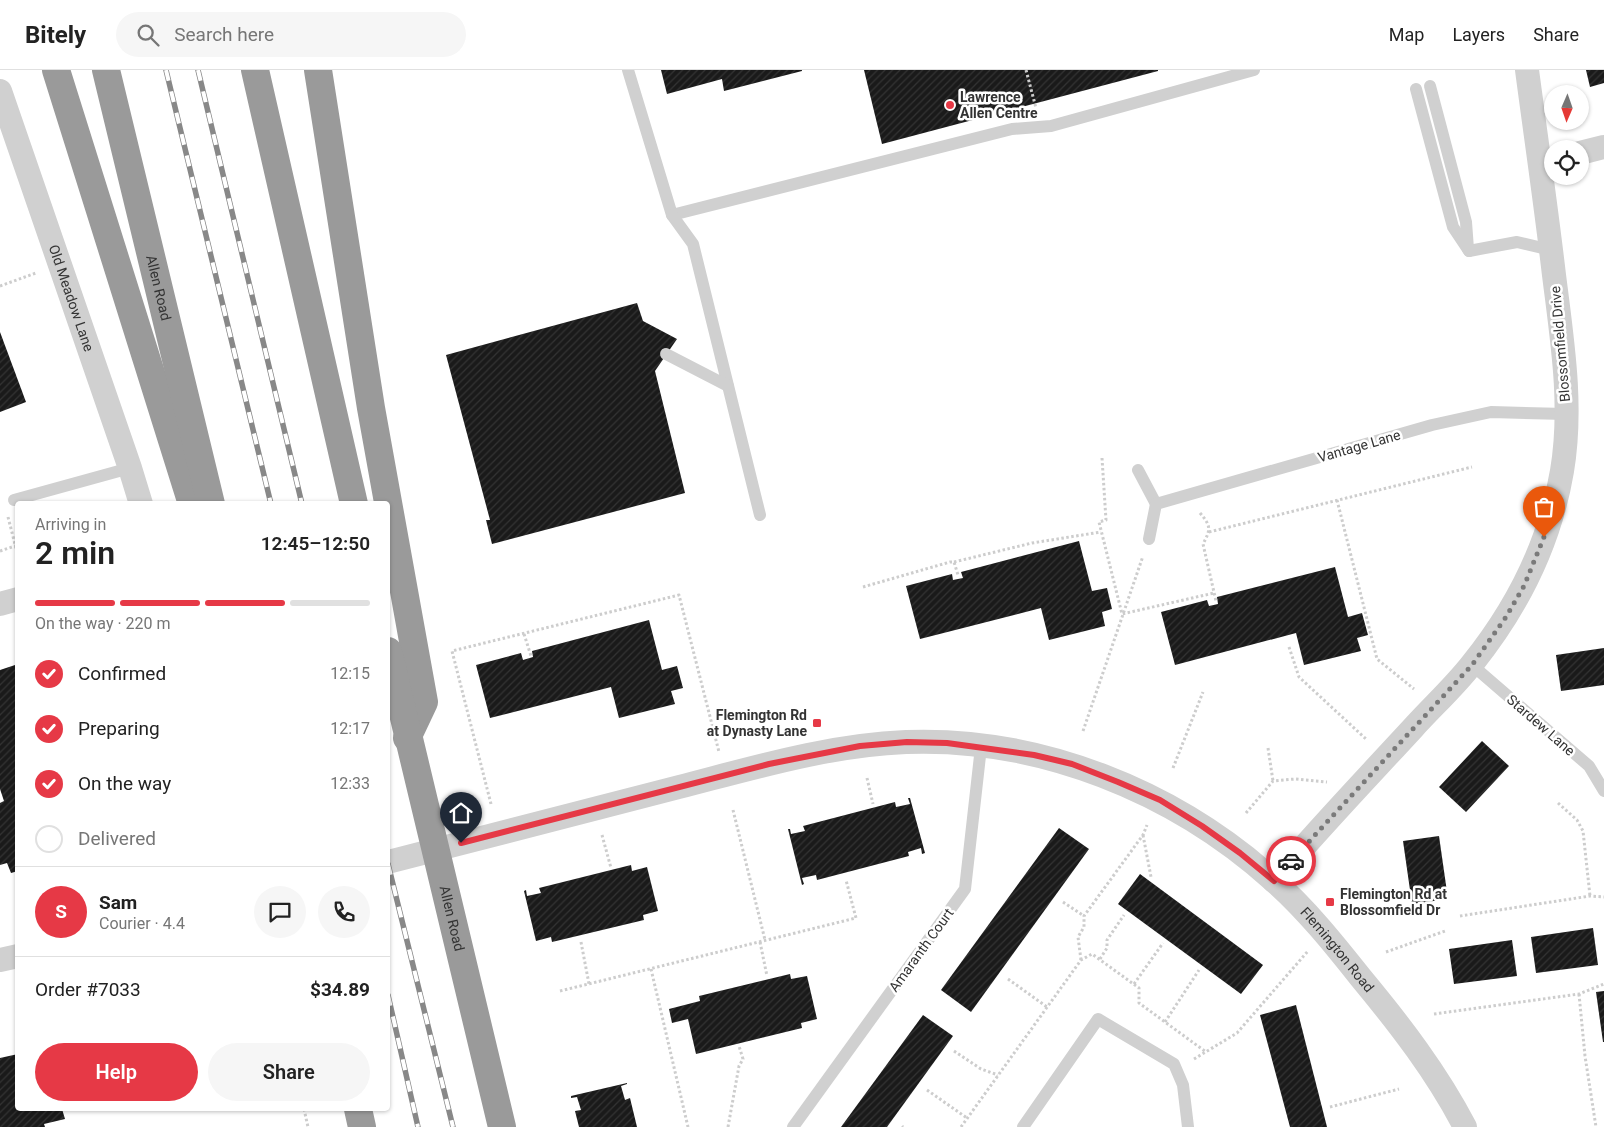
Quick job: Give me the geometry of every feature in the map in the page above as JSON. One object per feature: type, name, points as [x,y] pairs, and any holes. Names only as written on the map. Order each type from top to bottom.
[{"type":"highway","points":[[56,70],[191,501]]},
{"type":"highway","name":"Allen Road","points":[[106,70],[210,501]]},
{"type":"highway","points":[[255,70],[353,501]]},
{"type":"highway","points":[[318,70],[371,408],[388,501]]},
{"type":"highway","points":[[390,513],[424,702],[407,738]]},
{"type":"highway","name":"Allen Road","points":[[390,660],[407,738],[502,1127]]},
{"type":"highway","points":[[358,1111],[362,1127]]},
{"type":"street","name":"Blossomfield Drive","points":[[1527,70],[1544,152]]},
{"type":"street","name":"Old Meadow Lane","points":[[0,91],[140,501]]},
{"type":"street","points":[[1589,151],[1604,147]]},
{"type":"street","name":"Blossomfield Drive","points":[[1274,881],[1304,845],[1472,665],[1506,617],[1524,586],[1539,552],[1555,505],[1562,469],[1566,414],[1565,366],[1551,250],[1547,185]]},
{"type":"street","points":[[0,604],[15,600]]},
{"type":"street","name":"Flemington Road","points":[[390,861],[769,764],[860,746],[907,742],[947,743],[1034,755],[1072,764],[1160,800],[1240,853],[1274,881],[1323,932],[1396,1019],[1432,1070],[1465,1127]]},
{"type":"street","points":[[0,960],[15,957]]},
{"type":"lane","points":[[628,70],[672,215],[692,244],[760,515]]},
{"type":"lane","points":[[672,215],[1019,127],[1051,126],[1254,70]]},
{"type":"lane","points":[[1430,86],[1466,222],[1469,252]]},
{"type":"lane","points":[[1416,89],[1453,227],[1469,252]]},
{"type":"lane","points":[[1469,252],[1517,242],[1551,250]]},
{"type":"lane","points":[[666,354],[728,386]]},
{"type":"lane","name":"Vantage Lane","points":[[1156,504],[1432,425],[1491,412],[1566,414]]},
{"type":"lane","points":[[14,500],[130,468]]},
{"type":"lane","points":[[1138,470],[1156,504],[1149,539]]},
{"type":"lane","name":"Stardew Lane","points":[[1472,665],[1588,766],[1604,791]]},
{"type":"lane","name":"Amaranth Court","points":[[794,1127],[965,890],[981,747]]},
{"type":"lane","points":[[1023,1127],[1098,1019],[1174,1064],[1183,1085],[1188,1127]]},
{"type":"path","points":[[1026,70],[1033,97]]},
{"type":"path","points":[[0,286],[60,264]]},
{"type":"path","points":[[1102,458],[1106,520],[1099,522],[1122,614]]},
{"type":"path","points":[[1209,532],[1472,467]]},
{"type":"path","points":[[1337,500],[1377,658],[1415,690]]},
{"type":"path","points":[[1197,510],[1208,522],[1209,532],[1202,544],[1216,601]]},
{"type":"path","points":[[863,587],[950,562],[1032,543],[1101,532]]},
{"type":"path","points":[[1083,731],[1149,539]]},
{"type":"path","points":[[0,551],[15,546]]},
{"type":"path","points":[[954,562],[958,575]]},
{"type":"path","points":[[1122,614],[1214,593]]},
{"type":"path","points":[[490,804],[452,651],[679,595],[720,752]]},
{"type":"path","points":[[524,634],[531,656]]},
{"type":"path","points":[[1289,647],[1299,677],[1366,740]]},
{"type":"path","points":[[1173,768],[1203,692]]},
{"type":"path","points":[[1268,748],[1274,781]]},
{"type":"path","points":[[867,778],[873,804]]},
{"type":"path","points":[[1246,813],[1274,781],[1295,779],[1327,782]]},
{"type":"path","points":[[1558,803],[1578,820],[1583,831],[1590,896]]},
{"type":"path","points":[[733,810],[765,940]]},
{"type":"path","points":[[1081,960],[1078,936],[1084,927],[1084,916],[1143,834],[1150,820]]},
{"type":"path","points":[[1143,834],[1151,877]]},
{"type":"path","points":[[602,836],[611,868]]},
{"type":"path","points":[[560,991],[856,918],[846,880]]},
{"type":"path","points":[[1460,916],[1590,896],[1604,897]]},
{"type":"path","points":[[1063,902],[1084,916]]},
{"type":"path","points":[[1100,959],[1107,948],[1107,940],[1124,915]]},
{"type":"path","points":[[1386,952],[1444,931]]},
{"type":"path","points":[[580,942],[589,984]]},
{"type":"path","points":[[760,942],[767,976]]},
{"type":"path","points":[[1134,984],[1162,943]]},
{"type":"path","points":[[1176,1069],[1237,1033],[1308,950]]},
{"type":"path","points":[[651,969],[688,1127]]},
{"type":"path","points":[[1165,1022],[1199,970]]},
{"type":"path","points":[[1008,979],[1047,1007]]},
{"type":"path","points":[[1434,1014],[1579,994],[1604,984]]},
{"type":"path","points":[[1579,994],[1585,1056],[1596,1127]]},
{"type":"path","points":[[728,1127],[743,1059],[739,1046]]},
{"type":"path","points":[[954,1051],[981,1069],[998,1075]]},
{"type":"path","points":[[1330,1107],[1399,1089]]},
{"type":"path","points":[[927,1090],[967,1118]]},
{"type":"path","points":[[304,1111],[308,1127]]},
{"type":"building","points":[[661,70],[802,71],[724,91],[722,79],[667,94]]},
{"type":"building","name":"Lawrence Allen Centre","points":[[864,70],[1158,70],[1158,71],[882,144]]},
{"type":"building","points":[[1586,70],[1604,70],[1604,83],[1590,87]]},
{"type":"building","points":[[637,303],[643,321],[677,339],[655,371],[685,493],[492,544],[486,520],[490,520],[446,355]]},
{"type":"building","points":[[0,332],[26,402],[0,412]]},
{"type":"building","points":[[1079,541],[1092,591],[1107,588],[1112,609],[1102,612],[1105,626],[1049,640],[1041,608],[920,639],[906,586],[952,574],[953,580],[963,578],[961,572]]},
{"type":"building","points":[[1335,567],[1348,617],[1362,613],[1368,635],[1357,638],[1361,651],[1304,665],[1296,633],[1175,665],[1161,612],[1207,600],[1209,606],[1218,604],[1217,597]]},
{"type":"building","points":[[649,620],[662,670],[677,666],[683,688],[671,691],[675,704],[619,718],[611,687],[490,718],[476,665],[521,653],[523,660],[533,657],[532,651]]},
{"type":"building","points":[[1604,648],[1604,685],[1561,691],[1556,655]]},
{"type":"building","points":[[15,665],[15,872],[11,873],[7,863],[0,865],[0,803],[4,801],[0,789],[0,670]]},
{"type":"building","points":[[1482,741],[1509,766],[1466,812],[1439,787]]},
{"type":"building","points":[[908,798],[910,798],[925,853],[922,854],[921,848],[908,852],[909,856],[817,880],[816,875],[802,878],[804,884],[802,885],[788,829],[790,829],[791,834],[805,831],[803,826],[895,802],[896,807],[910,804]]},
{"type":"building","points":[[1059,828],[1089,849],[971,1012],[941,990]]},
{"type":"building","points":[[1439,836],[1448,899],[1412,904],[1403,841]]},
{"type":"building","points":[[631,865],[632,871],[647,867],[658,911],[643,915],[644,920],[552,942],[551,937],[536,941],[524,891],[526,890],[527,896],[541,893],[539,888]]},
{"type":"building","points":[[1140,874],[1263,965],[1241,994],[1118,904]]},
{"type":"building","points":[[1593,928],[1598,965],[1536,973],[1531,937]]},
{"type":"building","points":[[1512,940],[1517,976],[1454,984],[1449,949]]},
{"type":"building","points":[[790,974],[791,979],[807,976],[817,1019],[801,1023],[802,1028],[696,1054],[688,1019],[672,1023],[669,1009],[700,1001],[699,996]]},
{"type":"building","points":[[1604,991],[1604,1042],[1603,1042],[1596,992]]},
{"type":"building","points":[[1296,1005],[1327,1127],[1290,1127],[1260,1015]]},
{"type":"building","points":[[923,1015],[953,1036],[887,1127],[841,1127]]},
{"type":"building","points":[[15,1055],[15,1111],[63,1111],[65,1119],[44,1124],[45,1127],[0,1127],[0,1058]]},
{"type":"building","points":[[627,1083],[621,1086],[625,1100],[630,1098],[637,1127],[579,1127],[575,1111],[581,1110],[577,1097],[571,1098],[571,1096]]},
{"type":"railway","points":[[166,70],[270,501]]},
{"type":"railway","points":[[198,70],[301,501]]},
{"type":"railway","points":[[390,872],[453,1127]]},
{"type":"railway","points":[[390,1004],[418,1127]]},
{"type":"way so far","points":[[1291,861],[1472,665],[1506,617],[1524,586],[1544,537]]},
{"type":"place","name":"Lawrence Allen Centre","points":[[950,105]]},
{"type":"place","name":"Flemington Rd at Dynasty Lane","points":[[817,723]]},
{"type":"place","name":"Flemington Rd at Blossomfield Dr","points":[[1330,902]]},
{"type":"route","points":[[461,843],[769,764],[860,746],[907,742],[947,743],[981,747],[1034,755],[1072,764],[1160,800],[1202,826],[1240,853],[1274,881],[1291,861]]}]
